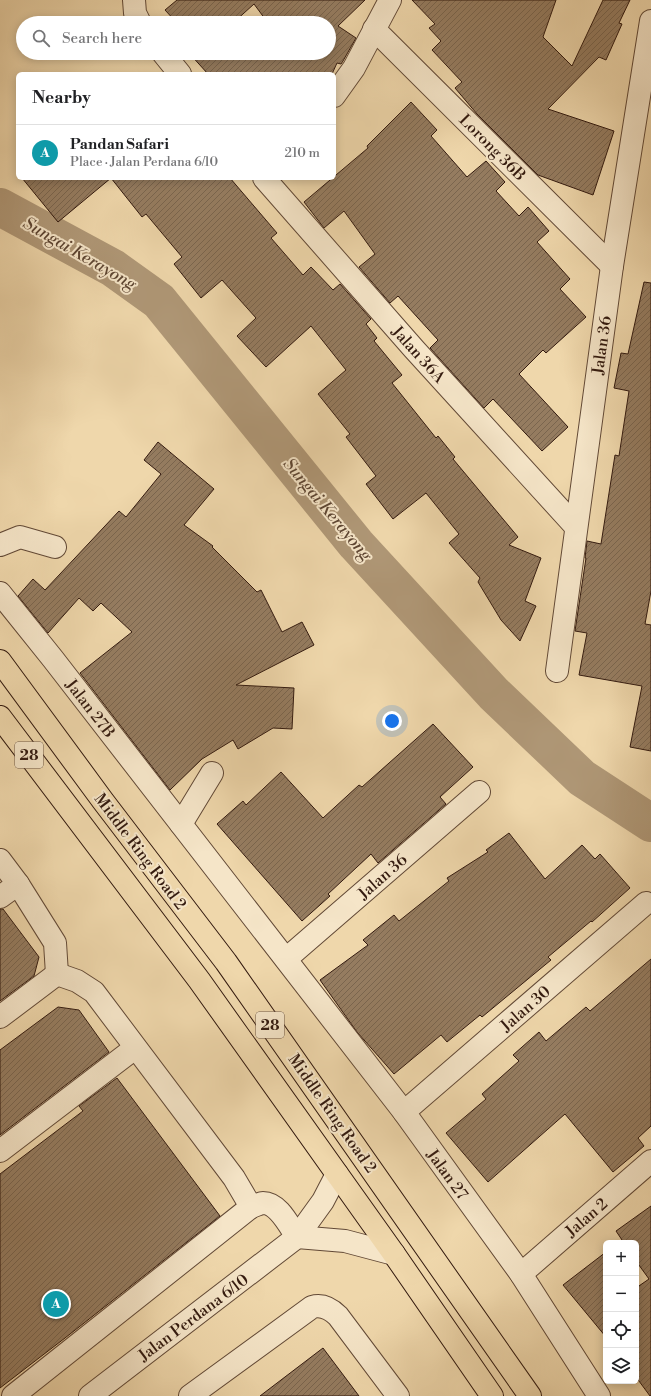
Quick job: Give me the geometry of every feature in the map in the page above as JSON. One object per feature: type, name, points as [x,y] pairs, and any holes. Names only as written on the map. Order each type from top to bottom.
[{"type":"highway","name":"Middle Ring Road 2","points":[[0,661],[103,801],[226,962],[530,1396]]},
{"type":"highway","name":"Middle Ring Road 2","points":[[0,717],[199,980],[394,1254],[492,1396]]},
{"type":"street","points":[[134,0],[136,16]]},
{"type":"street","points":[[336,93],[354,68],[390,0]]},
{"type":"street","name":"Jalan 36","points":[[557,671],[612,266],[651,21]]},
{"type":"street","name":"Lorong 36B","points":[[374,29],[612,266]]},
{"type":"street","points":[[169,60],[178,72]]},
{"type":"street","name":"Jalan 36A","points":[[267,180],[414,349],[576,527]]},
{"type":"street","points":[[0,545],[20,537],[55,547]]},
{"type":"street","name":"Jalan 27B","points":[[0,593],[286,959]]},
{"type":"street","points":[[181,824],[212,773]]},
{"type":"street","name":"Jalan 36","points":[[286,959],[479,792]]},
{"type":"street","points":[[0,860],[18,884],[55,943],[57,974]]},
{"type":"street","points":[[0,897],[18,884]]},
{"type":"street","name":"Jalan 30","points":[[404,1112],[646,903]]},
{"type":"street","name":"Jalan 27","points":[[286,959],[404,1112],[521,1274],[599,1396]]},
{"type":"street","points":[[0,1017],[57,974]]},
{"type":"street","points":[[57,974],[77,981],[94,992],[234,1178],[251,1207]]},
{"type":"street","points":[[0,1151],[135,1048]]},
{"type":"street","name":"Jalan 2","points":[[521,1274],[651,1160]]},
{"type":"street","name":"Jalan Perdana 6/10","points":[[90,1396],[297,1237],[323,1201],[337,1174]]},
{"type":"street","points":[[13,1396],[251,1207],[263,1203],[274,1207],[297,1237],[345,1241],[394,1254]]},
{"type":"street","points":[[190,1396],[312,1307],[318,1305],[326,1307],[338,1316],[398,1396]]},
{"type":"building","points":[[177,0],[365,0],[338,26],[356,38],[341,64],[337,63],[333,72],[206,72],[195,60],[336,60],[336,16],[263,16],[254,4],[241,16],[171,16],[165,10]]},
{"type":"building","points":[[412,0],[556,0],[543,37],[572,66],[603,0],[630,0],[619,23],[622,24],[606,60],[599,57],[548,109],[614,131],[593,195],[538,175],[477,114],[455,88],[462,82],[432,50],[441,41],[429,28],[435,24]]},
{"type":"building","points":[[411,102],[437,130],[431,136],[467,177],[486,161],[505,182],[496,191],[519,216],[528,207],[549,231],[537,242],[570,279],[560,289],[586,317],[546,353],[543,350],[519,374],[568,427],[542,451],[493,399],[484,408],[430,348],[438,340],[398,296],[390,303],[359,267],[375,254],[344,211],[324,228],[304,202],[330,180],[336,180],[336,175],[368,148],[367,146]]},
{"type":"building","points":[[24,180],[109,180],[58,222]]},
{"type":"building","points":[[113,180],[232,180],[277,233],[271,238],[303,275],[311,267],[333,290],[340,284],[371,319],[366,324],[377,338],[374,341],[402,375],[392,383],[436,438],[438,436],[455,457],[453,459],[518,537],[509,545],[541,558],[525,601],[536,606],[520,641],[501,620],[478,582],[480,578],[449,543],[459,534],[426,493],[393,519],[366,484],[376,476],[346,437],[350,434],[318,394],[346,370],[311,326],[266,367],[237,336],[256,318],[222,280],[201,298],[174,264],[182,257],[146,214],[142,217]]},
{"type":"building","points":[[644,282],[651,283],[651,591],[645,624],[651,625],[651,751],[630,747],[642,686],[579,675],[587,633],[575,631],[586,558],[587,541],[601,544],[615,455],[619,456],[629,391],[614,388],[621,353],[628,354]]},
{"type":"building","points":[[158,442],[214,489],[184,525],[213,546],[212,547],[257,592],[261,590],[282,632],[302,622],[314,645],[236,685],[294,688],[292,729],[273,728],[238,749],[233,740],[202,759],[170,790],[80,673],[132,632],[101,603],[93,611],[79,598],[48,633],[18,596],[33,579],[45,590],[119,511],[126,517],[161,474],[144,460]]},
{"type":"building","points":[[433,724],[473,767],[440,797],[446,804],[378,863],[371,854],[328,894],[330,896],[302,921],[217,824],[243,801],[246,805],[281,772],[323,818],[359,785],[362,787]]},
{"type":"building","points":[[509,833],[545,879],[582,845],[595,859],[600,854],[630,888],[592,922],[591,921],[548,957],[551,960],[482,1017],[480,1015],[447,1042],[441,1035],[394,1074],[357,1032],[320,980],[368,945],[363,940],[394,915],[399,921],[449,881],[447,878],[488,852],[486,850]]},
{"type":"building","points":[[0,909],[3,909],[39,957],[34,976],[0,1001]]},
{"type":"building","points":[[651,959],[651,1126],[638,1138],[644,1146],[613,1172],[565,1114],[488,1182],[446,1133],[486,1099],[482,1094],[519,1061],[513,1055],[539,1032],[546,1041],[586,1007],[590,1011]]},
{"type":"building","points":[[58,1007],[79,1010],[109,1052],[0,1135],[0,1050]]},
{"type":"building","points":[[117,1078],[220,1216],[0,1388],[0,1174],[83,1111],[79,1106]]},
{"type":"building","points":[[651,1206],[651,1396],[639,1381],[639,1286],[649,1279],[639,1265],[639,1240],[622,1240],[616,1231]]},
{"type":"building","points":[[603,1254],[603,1333],[563,1285]]},
{"type":"building","points":[[323,1348],[359,1396],[260,1396]]},
{"type":"waterway","name":"Sungai Kerayong","points":[[0,207],[113,268],[159,301],[356,544],[494,694],[582,778],[651,823]]},
{"type":"place","name":"Pandan Safari","points":[[56,1304]]}]
